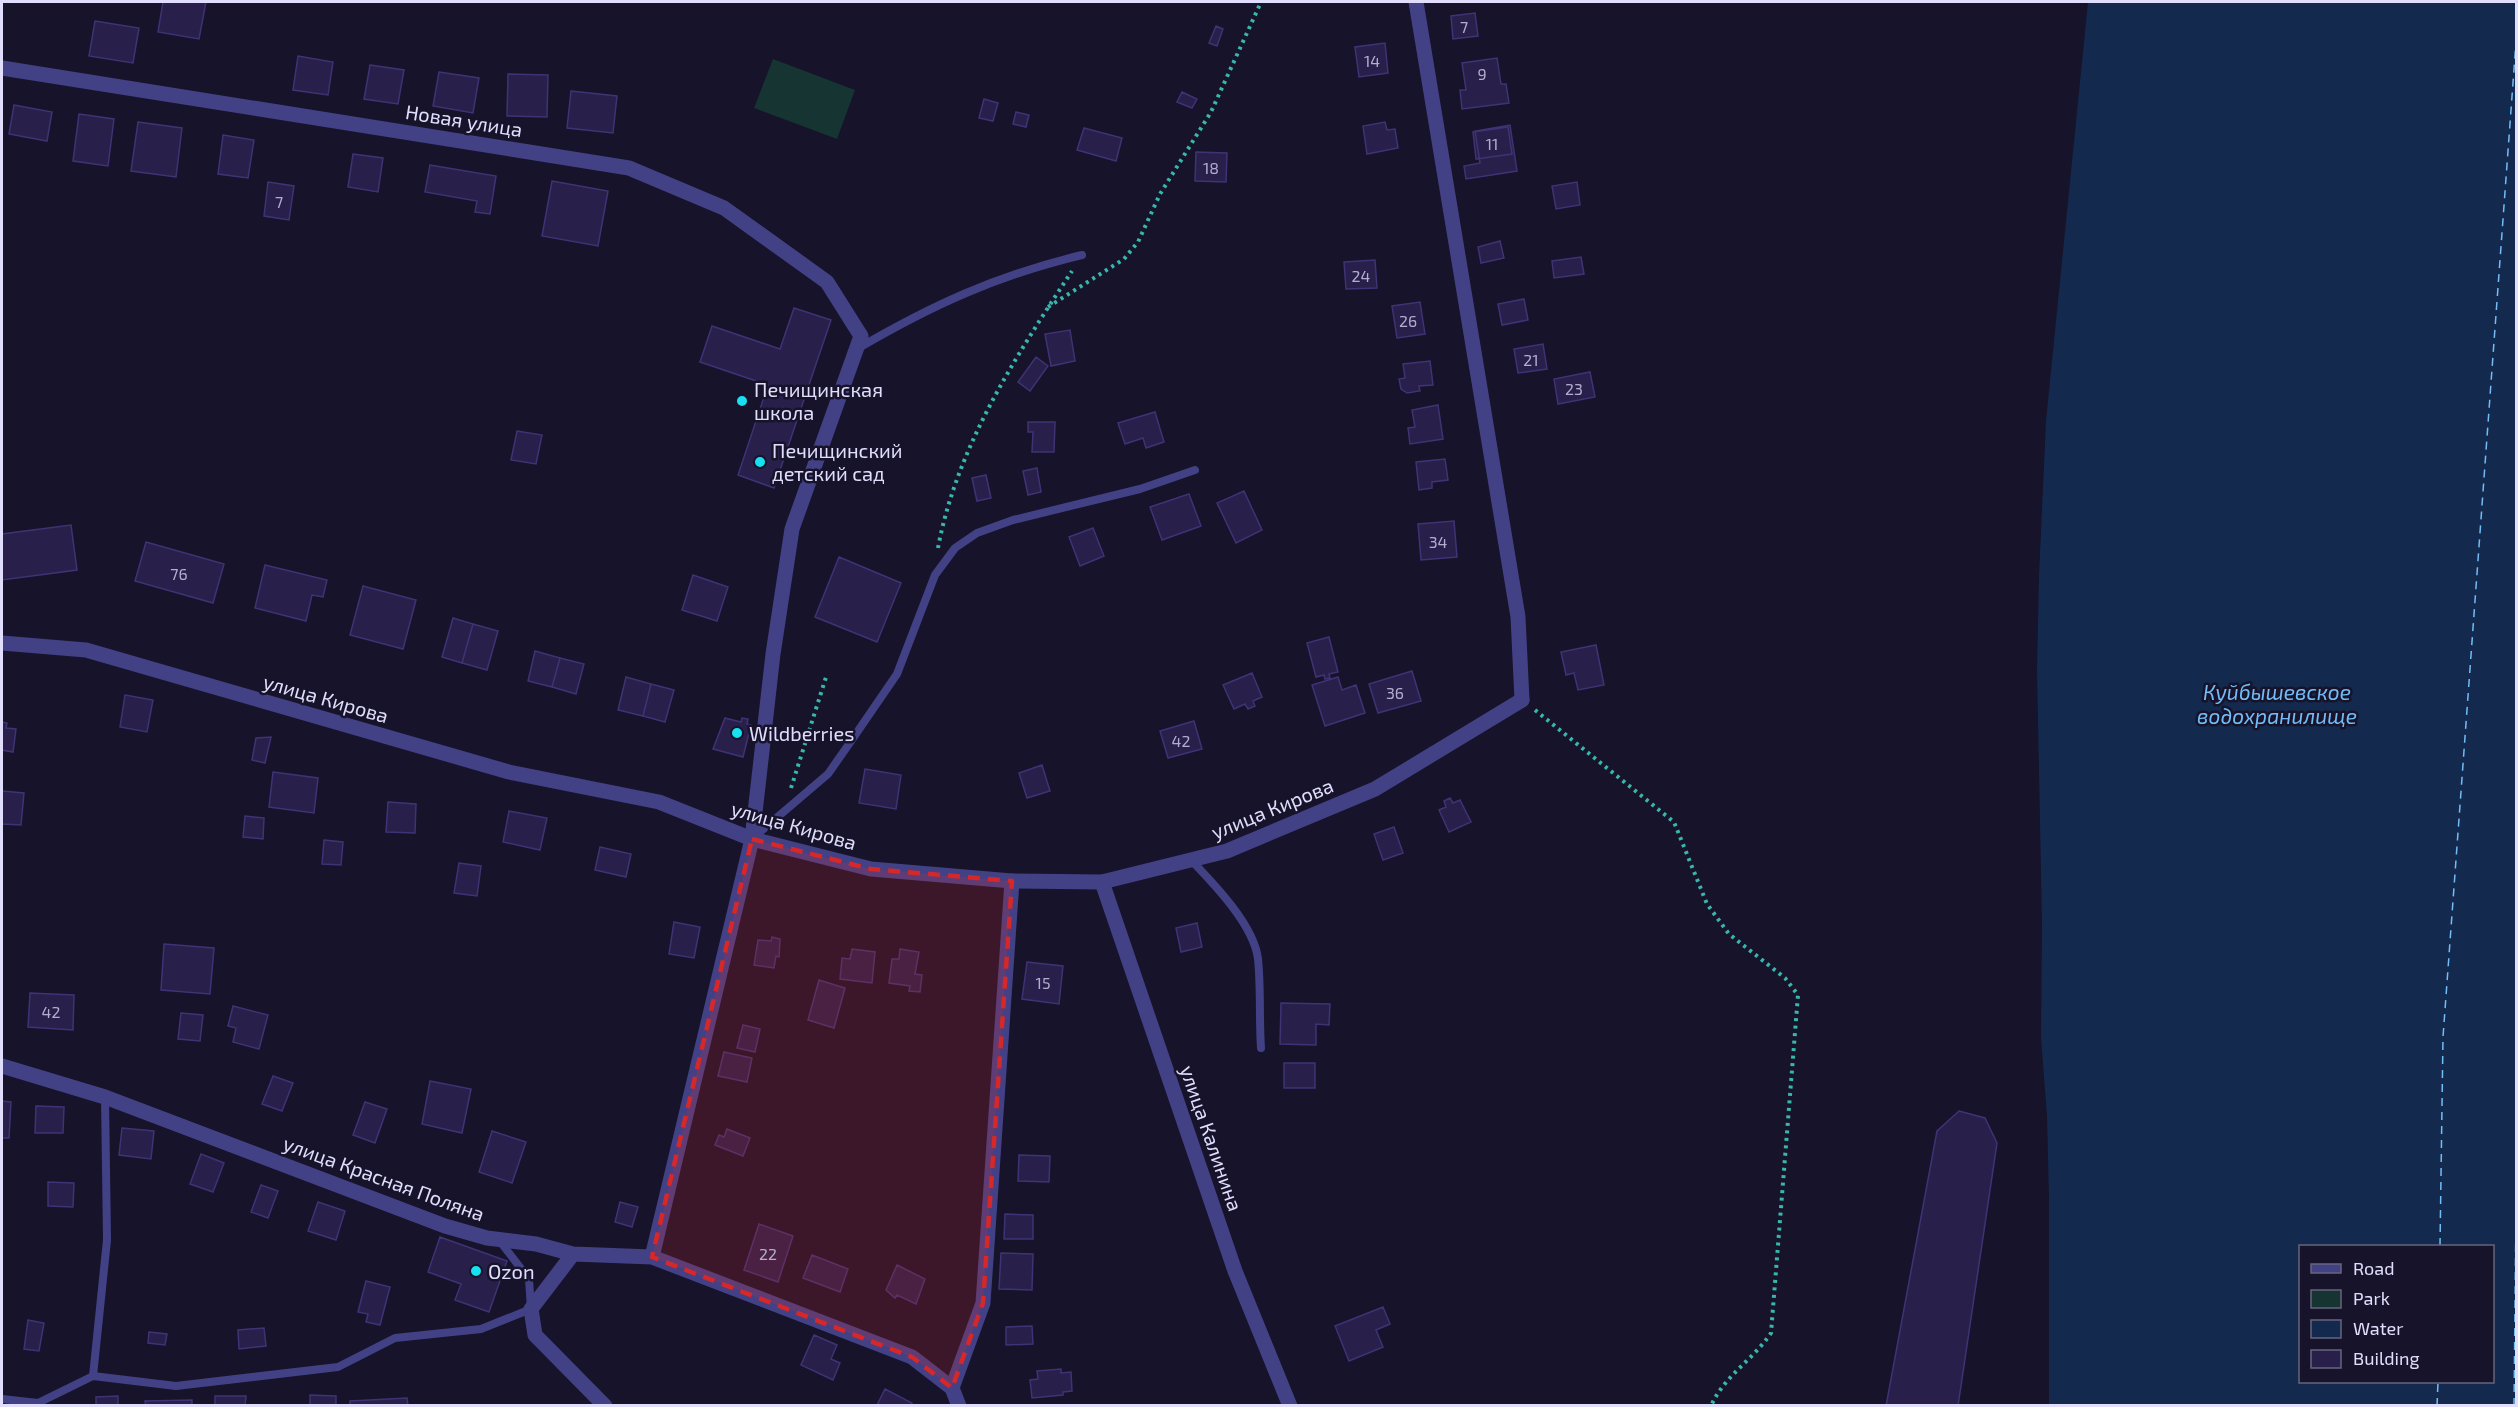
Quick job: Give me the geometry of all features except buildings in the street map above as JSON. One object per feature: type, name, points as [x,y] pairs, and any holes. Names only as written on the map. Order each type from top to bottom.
[{"type":"street","points":[[1416,2],[1518,617],[1522,700]]},
{"type":"street","name":"Новая улица","points":[[2,68],[629,168],[724,208],[827,282],[858,344]]},
{"type":"street","points":[[652,1257],[752,839],[773,654],[792,529],[858,344]]},
{"type":"street","name":"улица Кирова","points":[[2,643],[86,650],[508,772],[659,802],[752,839],[871,869],[1012,881],[1101,882],[1227,851],[1375,789],[1522,700]]},
{"type":"street","points":[[959,1406],[952,1388],[983,1303],[1012,881]]},
{"type":"street","name":"улица Калинина","points":[[1101,882],[1235,1271],[1290,1406]]},
{"type":"street","name":"улица Красная Поляна","points":[[2,1066],[105,1097],[445,1226],[499,1239],[536,1244],[573,1254],[652,1257],[912,1357],[952,1388]]},
{"type":"street","points":[[573,1254],[531,1309],[535,1335],[605,1406]]},
{"type":"lane","points":[[858,344],[991,281],[1082,255]]},
{"type":"lane","points":[[752,839],[828,774],[897,674],[935,574],[956,548],[977,533],[1012,520],[1140,489],[1196,470]]},
{"type":"lane","points":[[1191,860],[1214,883],[1252,940],[1257,958],[1261,1048]]},
{"type":"lane","points":[[93,1376],[107,1240],[105,1097]]},
{"type":"lane","points":[[2,1399],[38,1403],[93,1376],[176,1386],[338,1367],[395,1338],[481,1329],[531,1309],[529,1279],[499,1239]]},
{"type":"path","points":[[1048,307],[1124,259],[1138,242],[1160,194],[1211,111],[1261,2]]},
{"type":"path","points":[[938,550],[955,485],[996,394],[1082,255]]},
{"type":"path","points":[[784,810],[827,674]]},
{"type":"path","points":[[1522,700],[1674,822],[1707,904],[1730,934],[1785,978],[1798,995],[1771,1332],[1759,1350],[1720,1386],[1711,1406]]},
{"type":"highlighted area","points":[[752,839],[871,869],[1012,881],[983,1303],[952,1388],[912,1357],[652,1257]]},
{"type":"green space","points":[[773,59],[855,90],[837,139],[754,108]]},
{"type":"water","name":"Куйбышевское водохранилище","points":[[2088,2],[2516,2],[2516,1405],[2049,1405],[2049,1197],[2047,1116],[2041,1038],[2042,923],[2037,670],[2046,421]]},
{"type":"ferry route","points":[[2440,1245],[2443,1037],[2516,42]]},
{"type":"ferry route","points":[[2514,1406],[2516,1212]]},
{"type":"ferry route","points":[[2437,1406],[2438,1383]]},
{"type":"place","name":"Печищинская школа","points":[[742,401]]},
{"type":"place","name":"Печищинский детский сад","points":[[760,462]]},
{"type":"place","name":"Wildberries","points":[[737,733]]},
{"type":"place","name":"Ozon","points":[[476,1271]]}]
